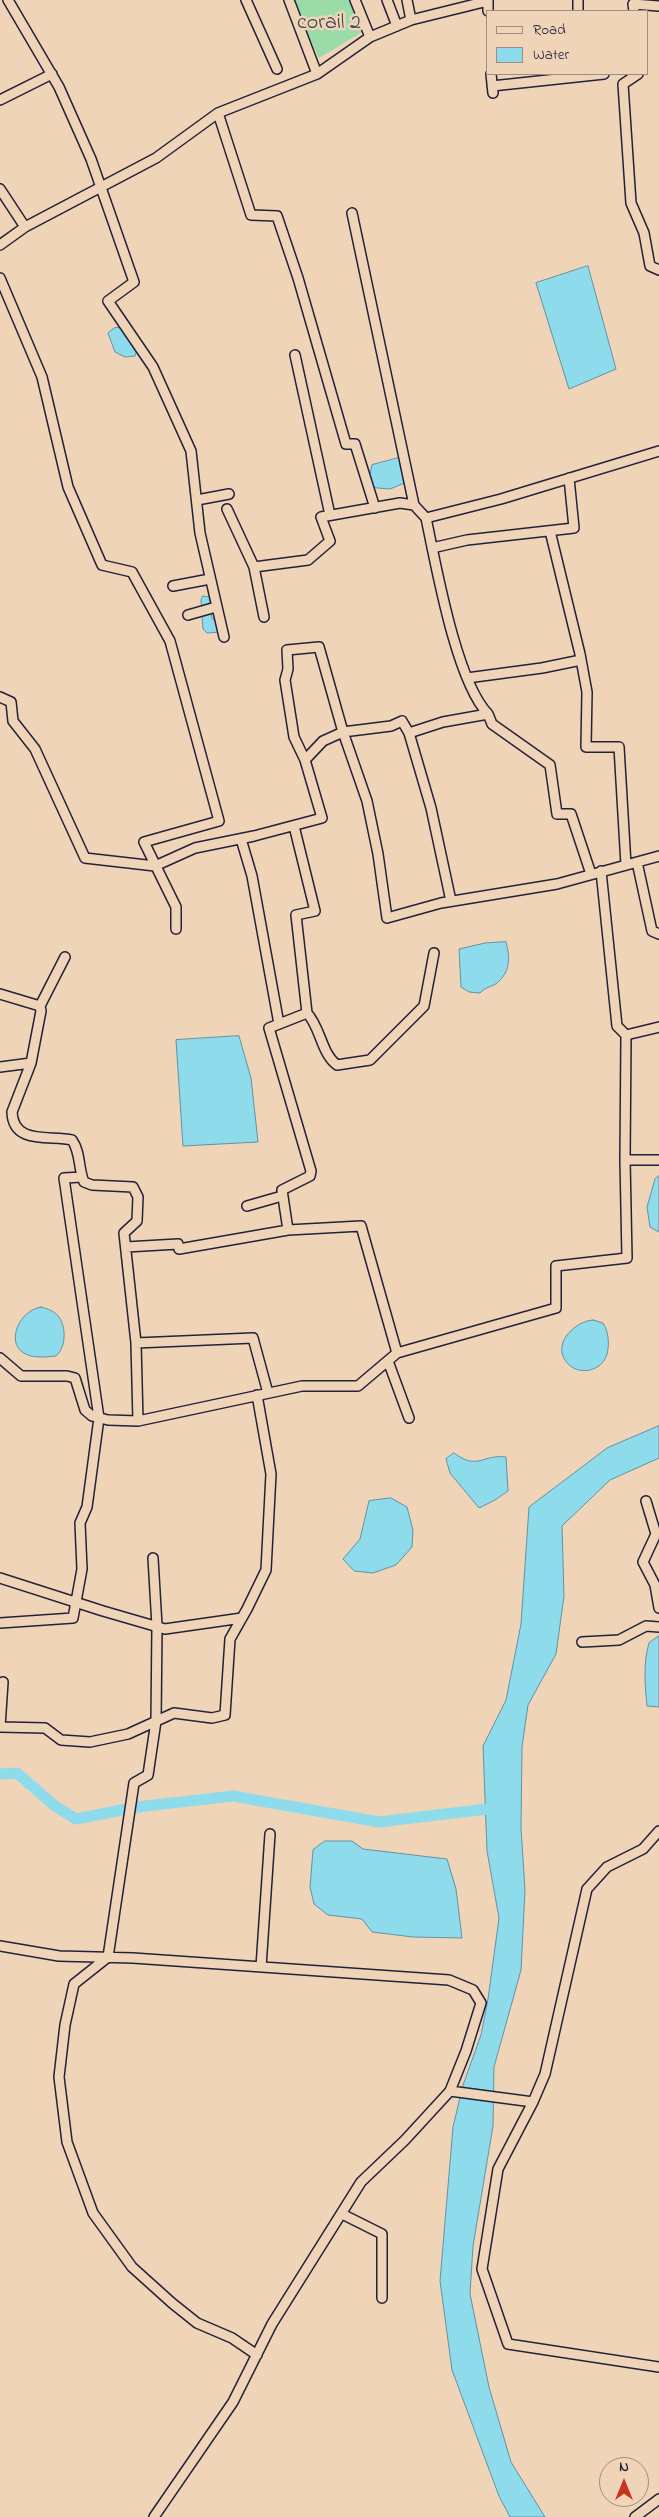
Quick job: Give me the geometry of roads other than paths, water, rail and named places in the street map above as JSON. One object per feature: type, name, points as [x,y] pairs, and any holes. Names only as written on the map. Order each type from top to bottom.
[{"type":"street","points":[[8,0],[52,74],[87,151],[134,282],[108,302],[153,367],[191,451],[200,533],[224,636]]},
{"type":"street","points":[[246,0],[277,69]]},
{"type":"street","points":[[289,0],[317,74]]},
{"type":"street","points":[[355,0],[370,37]]},
{"type":"street","points":[[387,0],[397,26]]},
{"type":"street","points":[[407,0],[411,20]]},
{"type":"street","points":[[0,245],[25,227],[156,158],[218,113],[317,74],[370,37],[411,20],[488,1]]},
{"type":"street","points":[[634,10],[633,4],[659,6]]},
{"type":"street","points":[[0,100],[52,74]]},
{"type":"street","points":[[491,75],[493,89],[590,75]]},
{"type":"street","points":[[636,75],[623,84],[630,203],[644,234],[650,266],[659,270]]},
{"type":"street","points":[[218,113],[251,215],[277,216],[298,278],[346,444],[355,444],[375,508]]},
{"type":"street","points":[[0,189],[25,227]]},
{"type":"street","points":[[352,213],[414,505],[426,518],[440,586],[466,678],[480,706],[488,714],[492,724],[550,765],[557,814],[572,814],[591,874]]},
{"type":"street","points":[[0,278],[42,377],[68,487],[102,565],[132,572],[170,641],[219,821],[144,842],[176,907],[176,929]]},
{"type":"street","points":[[295,355],[330,515]]},
{"type":"street","points":[[426,518],[659,451]]},
{"type":"street","points":[[432,548],[467,540],[574,528],[569,478]]},
{"type":"street","points":[[197,500],[229,494]]},
{"type":"street","points":[[254,567],[308,560],[330,541],[320,517],[400,503],[414,505]]},
{"type":"street","points":[[227,509],[254,567],[264,617]]},
{"type":"street","points":[[550,531],[587,692],[586,747],[618,747],[626,865]]},
{"type":"street","points":[[173,586],[210,579]]},
{"type":"street","points":[[188,615],[216,608]]},
{"type":"street","points":[[0,697],[11,702],[13,721],[35,749],[85,858],[155,866],[196,848],[241,839],[322,818],[305,760],[294,737],[285,680],[288,669],[287,650],[319,646],[343,732],[366,802],[378,854],[387,918],[451,901],[558,884],[659,856]]},
{"type":"street","points":[[466,678],[542,668],[581,660]]},
{"type":"street","points":[[409,733],[443,722],[488,714]]},
{"type":"street","points":[[305,760],[323,741],[343,732],[391,726],[402,721],[409,733],[431,808],[451,901]]},
{"type":"street","points":[[294,826],[315,911],[296,916],[308,1013],[315,1022],[330,1060],[337,1065],[370,1060],[424,1006],[434,953]]},
{"type":"street","points":[[241,839],[252,876],[279,1024]]},
{"type":"street","points":[[637,862],[652,931],[659,934]]},
{"type":"street","points":[[0,1358],[21,1376],[67,1376],[75,1378],[85,1410],[92,1416],[99,1418],[138,1421],[302,1386],[358,1386],[397,1353],[556,1308],[554,1268],[558,1265],[627,1258],[625,1160],[626,1034],[617,1026],[601,871]]},
{"type":"street","points":[[65,957],[40,1006],[41,1011],[30,1063],[12,1112],[15,1127],[23,1134],[72,1140],[80,1160],[84,1182],[92,1185],[134,1187],[138,1197],[139,1212],[137,1221],[125,1231],[136,1343],[138,1421]]},
{"type":"street","points":[[0,994],[40,1006]]},
{"type":"street","points":[[288,1230],[282,1196],[284,1188],[310,1176],[311,1171],[269,1028],[308,1013]]},
{"type":"street","points":[[626,1034],[659,1027]]},
{"type":"street","points":[[0,1067],[30,1063]]},
{"type":"street","points":[[625,1160],[659,1160]]},
{"type":"street","points":[[0,1623],[73,1618],[76,1602],[82,1569],[80,1523],[87,1508],[99,1418],[64,1178],[82,1177]]},
{"type":"street","points":[[247,1206],[282,1196]]},
{"type":"street","points":[[126,1247],[178,1244],[179,1249],[288,1230],[361,1226],[397,1353]]},
{"type":"street","points":[[136,1343],[253,1338],[268,1393]]},
{"type":"street","points":[[388,1361],[409,1418]]},
{"type":"street","points":[[3,1682],[1,1727],[45,1728],[61,1740],[90,1742],[128,1734],[174,1713],[212,1718],[225,1715],[230,1639],[266,1570],[271,1474],[257,1395]]},
{"type":"street","points":[[646,1501],[656,1534],[643,1562],[656,1585],[659,1608]]},
{"type":"street","points":[[153,1558],[157,1626],[156,1721],[148,1775],[134,1783],[108,1956],[74,1984],[65,2025],[59,2077],[67,2142],[93,2213],[132,2267],[172,2304],[197,2323],[232,2338],[257,2355]]},
{"type":"street","points":[[0,1578],[165,1629],[242,1618]]},
{"type":"street","points":[[582,1642],[618,1640],[646,1626],[659,1627]]},
{"type":"street","points":[[659,1831],[643,1849],[607,1867],[587,1889],[545,2074],[533,2102],[498,2169],[482,2269],[508,2344],[659,2367]]},
{"type":"street","points":[[261,1967],[270,1834]]},
{"type":"street","points":[[0,1946],[58,1956],[108,1956],[449,1980],[473,1990],[481,2003],[466,2051],[450,2091],[405,2140],[361,2182],[272,2324],[233,2402],[154,2517]]},
{"type":"street","points":[[450,2091],[533,2102]]},
{"type":"street","points":[[342,2214],[382,2234],[382,2298]]},
{"type":"street","points":[[635,2517],[659,2499]]},
{"type":"water","points":[[588,266],[616,369],[569,389],[536,283]]},
{"type":"water","points":[[126,327],[138,348],[135,356],[125,357],[115,352],[108,333],[114,328]]},
{"type":"water","points":[[406,456],[414,479],[390,489],[367,487],[372,465]]},
{"type":"water","points":[[203,596],[209,597],[212,618],[214,620],[220,618],[221,632],[207,633],[203,629],[201,600]]},
{"type":"water","points":[[506,942],[508,953],[507,969],[497,983],[480,993],[469,992],[461,987],[459,949],[485,943]]},
{"type":"water","points":[[239,1036],[251,1078],[258,1142],[183,1146],[176,1040]]},
{"type":"water","points":[[659,1176],[659,1232],[650,1227],[647,1207],[655,1179]]},
{"type":"water","points":[[41,1307],[54,1312],[62,1322],[64,1341],[60,1352],[56,1356],[31,1356],[21,1351],[17,1345],[15,1337],[20,1322],[25,1315]]},
{"type":"water","points":[[593,1320],[603,1323],[607,1331],[606,1357],[603,1362],[593,1369],[575,1369],[569,1365],[562,1353],[564,1340],[574,1328],[586,1321]]},
{"type":"water","points":[[659,1426],[659,1458],[610,1480],[562,1526],[564,1596],[556,1654],[528,1705],[522,1747],[521,1828],[525,1890],[521,1970],[494,2067],[493,2126],[473,2246],[470,2294],[489,2387],[511,2462],[545,2517],[510,2517],[499,2496],[452,2370],[440,2281],[453,2127],[463,2085],[481,2035],[499,1918],[487,1851],[483,1746],[506,1700],[521,1624],[529,1507],[607,1448]]},
{"type":"water","points":[[454,1453],[469,1461],[506,1457],[508,1491],[479,1508],[450,1473],[446,1459]]},
{"type":"water","points":[[391,1498],[407,1507],[413,1530],[412,1547],[396,1565],[373,1573],[354,1571],[343,1559],[360,1539],[369,1501]]},
{"type":"water","points":[[659,1636],[659,1707],[647,1706],[645,1674],[647,1651],[649,1643]]},
{"type":"water","points":[[325,1841],[352,1841],[363,1849],[447,1859],[456,1889],[462,1938],[413,1937],[372,1932],[362,1919],[328,1915],[314,1904],[310,1887],[313,1850]]},
{"type":"waterway","points":[[0,1774],[17,1773],[55,1806],[76,1819],[137,1807],[233,1796],[379,1822],[495,1808]]},
{"type":"park label","name":"corail 2","points":[[329,24]]}]
